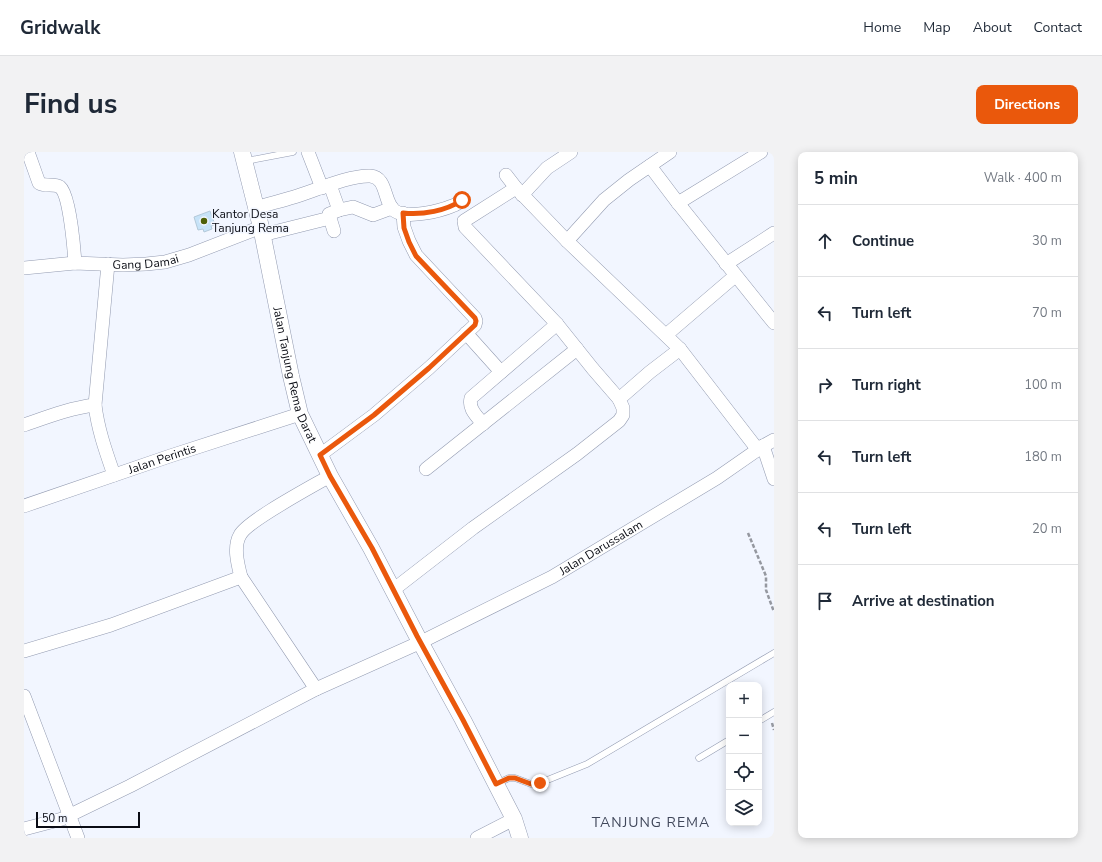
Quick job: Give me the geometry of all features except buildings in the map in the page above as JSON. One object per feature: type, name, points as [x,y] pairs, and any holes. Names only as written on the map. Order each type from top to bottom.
[{"type":"street","points":[[28,152],[39,183],[42,185],[58,186],[64,193],[68,207],[76,263]]},
{"type":"street","points":[[308,152],[326,186],[334,214],[334,231]]},
{"type":"street","points":[[393,590],[473,528],[566,463],[614,425],[623,415],[623,408],[619,399],[557,324],[465,227],[464,221],[519,191],[547,168],[571,152]]},
{"type":"street","points":[[567,241],[604,200],[629,180],[670,152]]},
{"type":"street","points":[[678,203],[760,152]]},
{"type":"street","name":"Jalan Tanjung Rema Darat","points":[[243,157],[261,231],[300,414],[330,476],[372,548],[463,720],[514,819],[520,838]]},
{"type":"street","points":[[650,166],[735,276],[774,323]]},
{"type":"street","points":[[506,175],[519,191],[567,241],[680,349],[765,445],[774,479]]},
{"type":"street","points":[[255,208],[292,198],[326,186],[361,177],[374,176],[379,179],[397,211],[416,256],[475,318],[476,321],[475,325],[466,334],[374,415],[320,455]]},
{"type":"street","points":[[397,211],[419,214],[452,206],[462,200]]},
{"type":"street","name":"Gang Damai","points":[[24,268],[76,263],[146,264],[165,262],[261,231],[334,214],[353,207],[373,215],[397,211]]},
{"type":"street","points":[[726,264],[774,233]]},
{"type":"street","points":[[108,264],[95,405],[103,443],[114,475]]},
{"type":"street","points":[[666,335],[735,276]]},
{"type":"street","points":[[483,424],[471,409],[469,404],[471,398],[557,324]]},
{"type":"street","points":[[466,334],[501,372]]},
{"type":"street","points":[[426,469],[577,349]]},
{"type":"street","points":[[619,399],[650,372],[680,349]]},
{"type":"street","points":[[24,425],[50,415],[95,405]]},
{"type":"street","name":"Jalan Perintis","points":[[24,506],[300,414]]},
{"type":"street","name":"Jalan Darussalam","points":[[24,829],[62,819],[130,786],[316,689],[421,642],[552,577],[710,482],[765,445]]},
{"type":"street","points":[[316,689],[242,577],[238,561],[237,541],[240,534],[253,522],[330,476]]},
{"type":"street","points":[[24,651],[110,625],[242,577]]},
{"type":"street","points":[[24,696],[78,838]]},
{"type":"street","points":[[476,838],[514,819]]},
{"type":"lane","points":[[243,157],[293,152]]},
{"type":"lane","points":[[496,784],[509,778],[515,778],[531,784],[540,783],[587,764],[774,654]]},
{"type":"lane","points":[[762,719],[774,712]]},
{"type":"lane","points":[[699,758],[726,742]]},
{"type":"path","points":[[748,533],[766,576],[766,590],[774,612]]},
{"type":"place","name":"Kantor Desa Tanjung Rema","points":[[204,221]]},
{"type":"district","name":"TANJUNG REMA","points":[[651,822]]},
{"type":"route","points":[[462,200],[452,206],[419,214],[403,213],[404,228],[416,256],[475,318],[475,325],[429,368],[374,415],[320,455],[330,476],[372,548],[496,784],[509,778],[515,778],[531,784],[540,783]]}]
